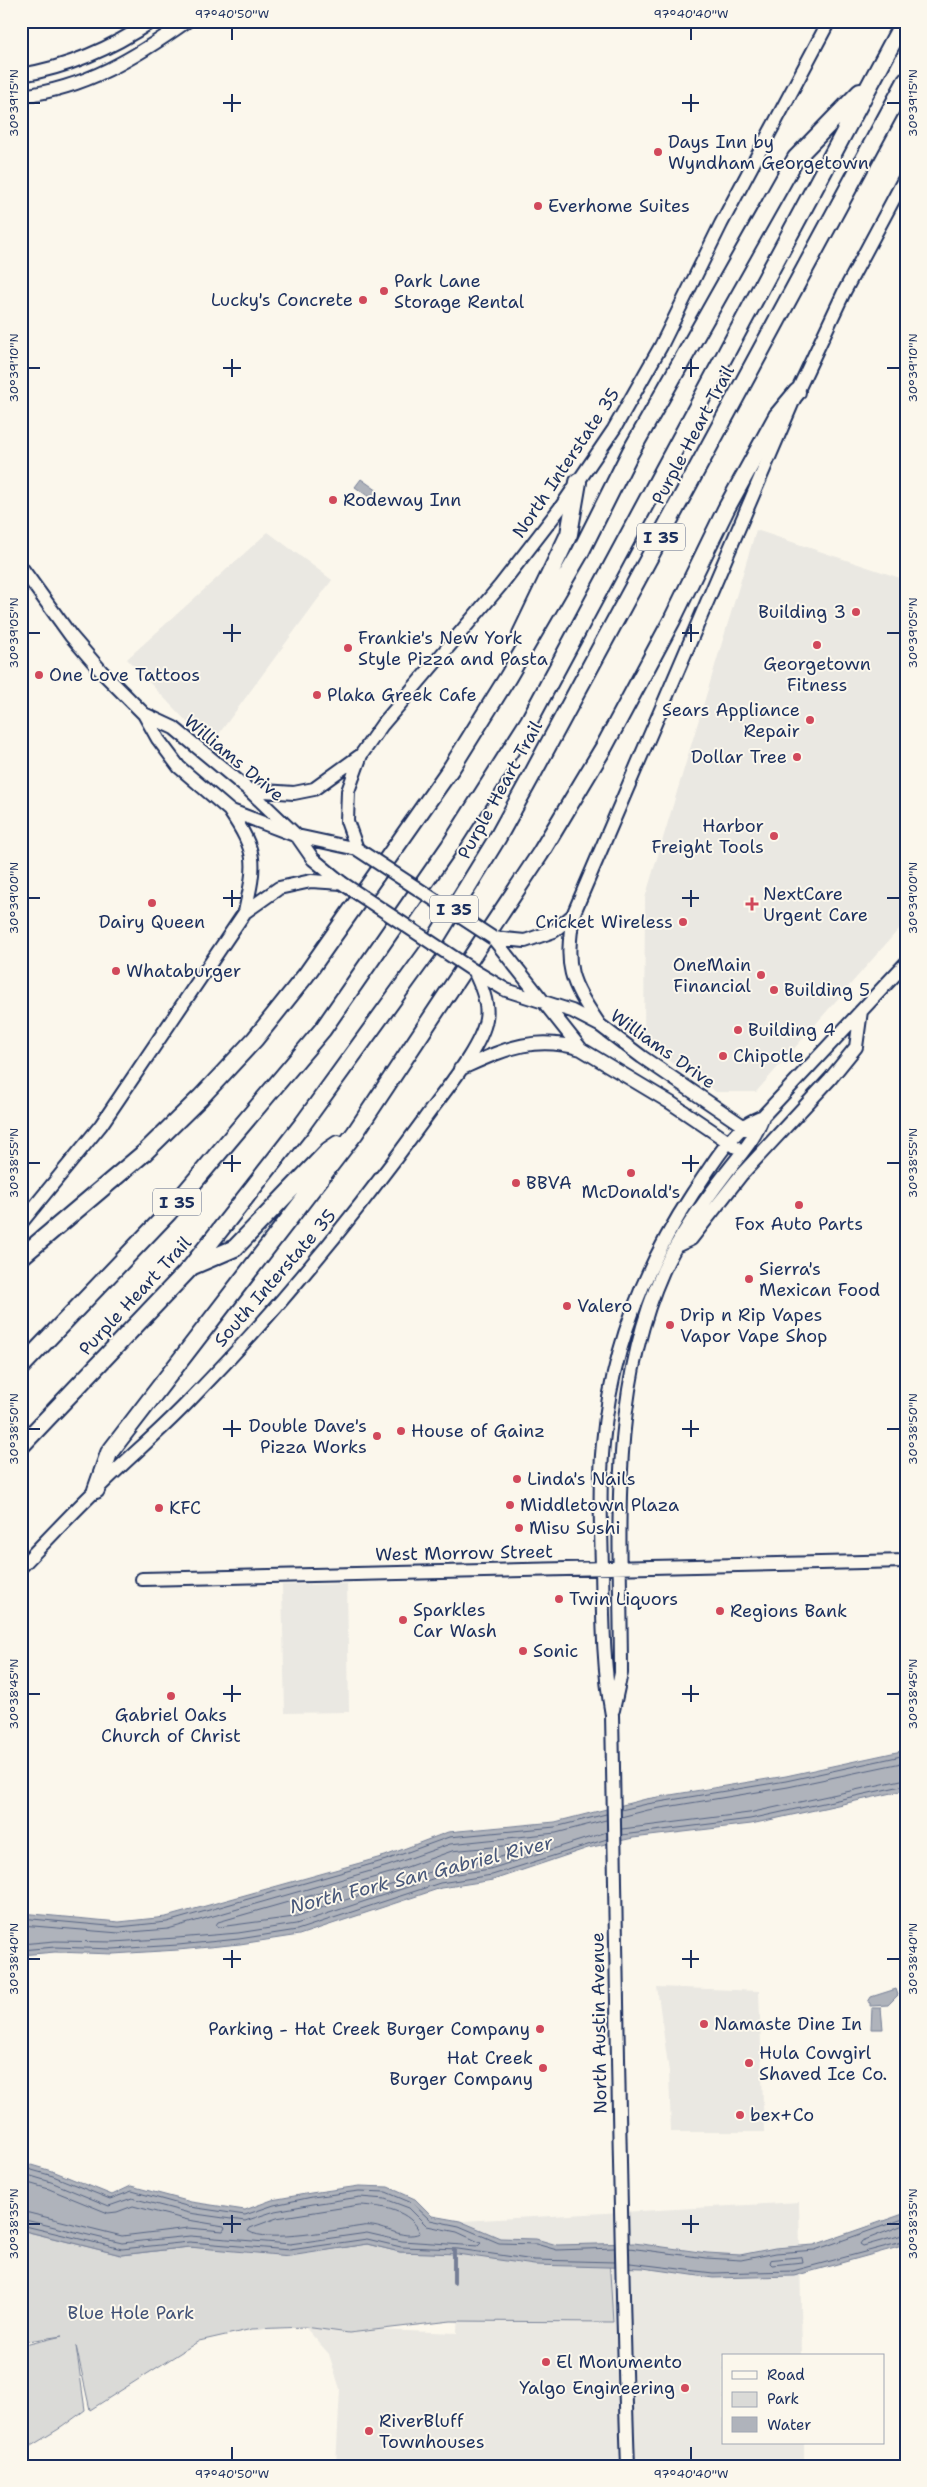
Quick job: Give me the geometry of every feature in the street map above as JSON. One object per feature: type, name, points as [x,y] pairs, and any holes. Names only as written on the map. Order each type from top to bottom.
[{"type":"highway","name":"Purple Heart Trail","points":[[21,1367],[168,1213],[323,1029],[448,848],[529,721],[904,21]]},
{"type":"highway","points":[[21,1257],[144,1153],[201,1097],[255,1039],[317,959],[472,736],[580,553],[630,453],[796,158],[874,78]]},
{"type":"highway","name":"Purple Heart Trail","points":[[21,1446],[191,1267],[302,1125],[428,951],[480,867],[629,598],[906,81]]},
{"type":"highway","points":[[96,1490],[109,1453],[355,1133],[534,862],[599,755],[672,620],[726,509],[778,416],[797,392]]},
{"type":"highway","points":[[432,793],[438,774],[524,628],[569,534],[578,482]]},
{"type":"highway","points":[[191,1267],[235,1248],[328,1150],[355,1133]]},
{"type":"main road","points":[[21,75],[51,70],[76,61],[129,37],[152,21]]},
{"type":"main road","points":[[21,96],[47,93],[108,71],[128,61],[187,21]]},
{"type":"main road","name":"North Interstate 35","points":[[357,849],[347,821],[348,791],[360,755],[382,725],[500,586],[578,482],[614,429],[661,346],[721,224],[828,21]]},
{"type":"main road","points":[[600,1026],[573,982],[569,942],[573,915],[797,392],[844,292],[906,176]]},
{"type":"main road","name":"Williams Drive","points":[[21,567],[71,636],[102,672],[144,714],[158,738],[179,767],[229,810],[297,836],[357,849],[493,938],[581,1049],[744,1151]]},
{"type":"main road","name":"Williams Drive","points":[[144,714],[174,728],[250,790],[297,836],[313,859],[342,883],[474,971],[506,990],[572,1011],[600,1026],[642,1057],[756,1134]]},
{"type":"main road","points":[[250,790],[294,794],[314,789],[360,755]]},
{"type":"main road","points":[[21,1223],[101,1125],[244,912],[252,879],[253,854],[247,836],[229,810]]},
{"type":"main road","points":[[244,912],[279,888],[311,881],[342,883]]},
{"type":"main road","points":[[493,938],[525,941],[554,931],[573,915]]},
{"type":"main road","name":"North Austin Avenue","points":[[628,2466],[618,2131],[619,2050],[615,1943],[612,1714],[604,1672],[602,1567],[603,1443],[614,1368],[628,1320],[666,1235],[711,1165],[744,1126],[763,1116],[906,963]]},
{"type":"main road","name":"South Interstate 35","points":[[21,1567],[96,1490],[191,1399],[259,1328],[375,1187],[460,1069],[482,1033],[486,1018],[482,986],[474,971]]},
{"type":"main road","points":[[676,1246],[691,1239],[741,1175],[830,1079],[856,1047],[861,1011]]},
{"type":"main road","points":[[460,1069],[508,1048],[530,1043],[563,1043],[581,1049]]},
{"type":"main road","name":"North Austin Avenue","points":[[612,1714],[621,1673],[622,1437],[634,1361],[653,1297],[676,1246],[691,1222],[756,1134],[763,1116]]},
{"type":"main road","name":"West Morrow Street","points":[[142,1579],[906,1561]]},
{"type":"shaded area","points":[[756,530],[906,580],[906,921],[756,1092],[716,1092],[644,1044],[645,898]]},
{"type":"shaded area","points":[[268,532],[332,580],[210,746],[127,659]]},
{"type":"shaded area","points":[[347,1584],[349,1712],[285,1713],[282,1585]]},
{"type":"shaded area","points":[[657,1987],[759,1991],[764,2132],[671,2132],[669,2072]]},
{"type":"shaded area","points":[[799,2202],[802,2354],[722,2354],[722,2444],[804,2444],[804,2466],[336,2466],[340,2389],[329,2354],[305,2327],[457,2333],[462,2221]]},
{"type":"green space","name":"Blue Hole Park","points":[[21,2230],[121,2255],[189,2247],[234,2250],[320,2251],[367,2244],[400,2252],[609,2256],[613,2322],[451,2321],[349,2333],[305,2327],[252,2329],[199,2341],[90,2410],[76,2346],[85,2410],[62,2427],[21,2452],[21,2346],[62,2336],[21,2342]]},
{"type":"water","points":[[361,479],[378,491],[372,499],[355,487]]},
{"type":"water","name":"North Fork San Gabriel River","points":[[906,1750],[906,1790],[751,1824],[633,1838],[588,1848],[493,1880],[441,1888],[299,1935],[240,1944],[178,1950],[113,1954],[55,1952],[21,1955],[21,1913],[119,1922],[166,1917],[385,1856],[448,1832],[555,1822],[646,1799],[786,1776]]},
{"type":"water","points":[[896,1989],[898,1995],[888,2005],[870,2006],[868,2002],[871,1997]]},
{"type":"water","points":[[872,2008],[881,2008],[883,2029],[871,2029]]},
{"type":"water","points":[[21,2162],[55,2172],[112,2195],[131,2186],[191,2202],[245,2210],[272,2200],[311,2193],[359,2186],[388,2187],[415,2199],[432,2216],[460,2221],[500,2238],[536,2239],[557,2245],[634,2243],[707,2253],[740,2255],[775,2248],[814,2245],[906,2213],[906,2245],[794,2276],[713,2278],[643,2268],[534,2265],[457,2254],[400,2252],[367,2244],[290,2256],[189,2247],[121,2255],[21,2230]]},
{"type":"waterway","points":[[454,2250],[454,2283]]},
{"type":"place","name":"Days Inn by Wyndham Georgetown","points":[[658,152]]},
{"type":"place","name":"Everhome Suites","points":[[538,206]]},
{"type":"place","name":"Park Lane Storage Rental","points":[[384,291]]},
{"type":"place","name":"Lucky's Concrete","points":[[363,300]]},
{"type":"place","name":"Rodeway Inn","points":[[333,500]]},
{"type":"place","name":"Building 3","points":[[856,612]]},
{"type":"place","name":"Georgetown Fitness","points":[[817,645]]},
{"type":"place","name":"Frankie's New York Style Pizza and Pasta","points":[[348,648]]},
{"type":"place","name":"One Love Tattoos","points":[[39,675]]},
{"type":"place","name":"Plaka Greek Cafe","points":[[317,695]]},
{"type":"place","name":"Sears Appliance Repair","points":[[810,720]]},
{"type":"place","name":"Dollar Tree","points":[[797,757]]},
{"type":"place","name":"Harbor Freight Tools","points":[[774,836]]},
{"type":"place","name":"Dairy Queen","points":[[152,903]]},
{"type":"place","name":"NextCare Urgent Care","points":[[752,904]]},
{"type":"place","name":"Cricket Wireless","points":[[683,922]]},
{"type":"place","name":"Whataburger","points":[[116,971]]},
{"type":"place","name":"OneMain Financial","points":[[761,975]]},
{"type":"place","name":"Building 5","points":[[774,990]]},
{"type":"place","name":"Building 4","points":[[738,1030]]},
{"type":"place","name":"Chipotle","points":[[723,1056]]},
{"type":"place","name":"McDonald's","points":[[631,1173]]},
{"type":"place","name":"BBVA","points":[[516,1183]]},
{"type":"place","name":"Fox Auto Parts","points":[[799,1205]]},
{"type":"place","name":"Sierra's Mexican Food","points":[[749,1279]]},
{"type":"place","name":"Valero","points":[[567,1306]]},
{"type":"place","name":"Drip n Rip Vapes Vapor Vape Shop","points":[[670,1325]]},
{"type":"place","name":"House of Gainz","points":[[401,1431]]},
{"type":"place","name":"Double Dave's Pizza Works","points":[[377,1436]]},
{"type":"place","name":"Linda's Nails","points":[[517,1479]]},
{"type":"place","name":"Middletown Plaza","points":[[510,1505]]},
{"type":"place","name":"KFC","points":[[159,1508]]},
{"type":"place","name":"Misu Sushi","points":[[519,1528]]},
{"type":"place","name":"Twin Liquors","points":[[559,1599]]},
{"type":"place","name":"Regions Bank","points":[[720,1611]]},
{"type":"place","name":"Sparkles Car Wash","points":[[403,1620]]},
{"type":"place","name":"Sonic","points":[[523,1651]]},
{"type":"place","name":"Gabriel Oaks Church of Christ","points":[[171,1696]]},
{"type":"place","name":"Namaste Dine In","points":[[704,2024]]},
{"type":"place","name":"Parking - Hat Creek Burger Company","points":[[540,2029]]},
{"type":"place","name":"Hula Cowgirl Shaved Ice Co.","points":[[749,2063]]},
{"type":"place","name":"Hat Creek Burger Company","points":[[543,2068]]},
{"type":"place","name":"bex+Co","points":[[740,2115]]},
{"type":"place","name":"El Monumento","points":[[546,2362]]},
{"type":"place","name":"Yalgo Engineering","points":[[685,2388]]},
{"type":"place","name":"RiverBluff Townhouses","points":[[369,2431]]}]
